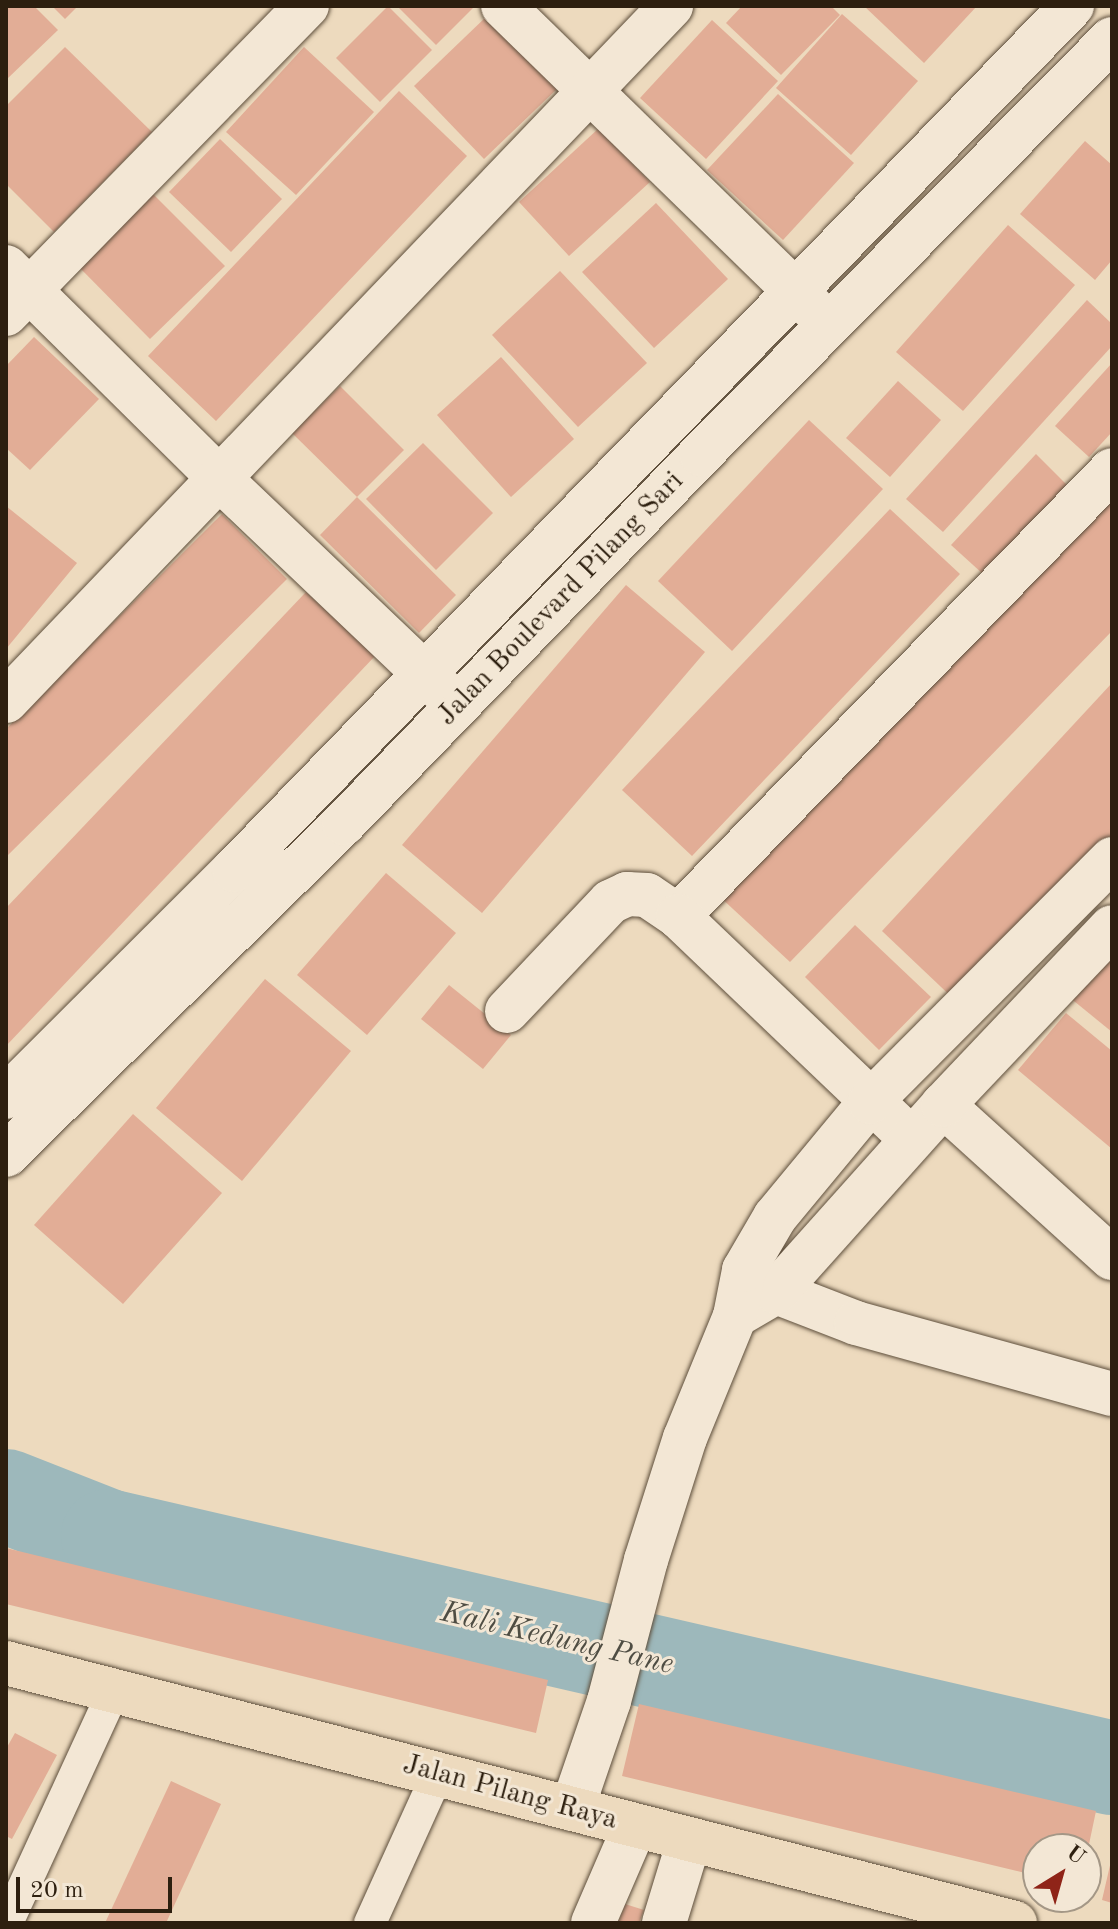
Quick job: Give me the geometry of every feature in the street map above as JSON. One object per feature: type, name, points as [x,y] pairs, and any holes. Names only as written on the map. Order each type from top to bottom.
[{"type":"highway","name":"Jalan Pilang Raya","points":[[6,1663],[1015,1923]]},
{"type":"street","points":[[307,6],[14,291],[220,479],[460,706]]},
{"type":"street","points":[[503,6],[830,324]]},
{"type":"street","points":[[6,701],[671,6]]},
{"type":"street","name":"Jalan Boulevard Pilang Sari","points":[[6,1097],[234,870],[1072,6]]},
{"type":"street","name":"Jalan Boulevard Pilang Sari","points":[[8,1150],[460,706],[830,324],[1112,39]]},
{"type":"street","points":[[678,916],[1112,470]]},
{"type":"street","points":[[760,1281],[775,1217],[870,1102],[1112,859]]},
{"type":"street","points":[[507,1011],[610,902],[627,894],[647,895],[678,916],[911,1139]]},
{"type":"street","points":[[572,1809],[609,1701],[636,1598],[685,1438],[735,1316],[760,1281],[911,1139],[1112,927]]},
{"type":"street","points":[[943,1105],[1112,1258]]},
{"type":"street","points":[[760,1281],[856,1323],[1112,1394]]},
{"type":"street","points":[[593,1923],[635,1826]]},
{"type":"street","points":[[664,1923],[689,1841]]},
{"type":"lane","points":[[7,1923],[114,1690]]},
{"type":"lane","points":[[370,1923],[438,1773]]},
{"type":"building","points":[[6,6],[34,6],[58,30],[6,80]]},
{"type":"building","points":[[52,6],[78,6],[65,19]]},
{"type":"building","points":[[388,6],[432,50],[380,102],[336,58]]},
{"type":"building","points":[[397,6],[475,6],[436,45]]},
{"type":"building","points":[[742,6],[831,6],[840,15],[781,75],[726,23]]},
{"type":"building","points":[[864,6],[977,6],[924,63]]},
{"type":"building","points":[[842,14],[918,81],[851,155],[776,88]]},
{"type":"building","points":[[488,15],[558,88],[484,159],[414,86]]},
{"type":"building","points":[[712,20],[778,81],[706,159],[640,98]]},
{"type":"building","points":[[65,47],[152,132],[54,232],[6,184],[6,106]]},
{"type":"building","points":[[304,47],[374,112],[296,195],[226,132]]},
{"type":"building","points":[[399,91],[467,156],[216,421],[148,356]]},
{"type":"building","points":[[778,94],[854,163],[783,240],[707,170]]},
{"type":"building","points":[[599,128],[650,182],[569,256],[519,202]]},
{"type":"building","points":[[220,139],[282,199],[231,252],[169,192]]},
{"type":"building","points":[[1085,141],[1112,165],[1112,260],[1095,280],[1020,214]]},
{"type":"building","points":[[151,192],[225,266],[150,339],[77,265]]},
{"type":"building","points":[[656,203],[728,279],[654,348],[582,272]]},
{"type":"building","points":[[1008,225],[1075,285],[963,411],[896,352]]},
{"type":"building","points":[[560,271],[647,363],[578,427],[492,335]]},
{"type":"building","points":[[1087,300],[1112,324],[1112,346],[943,532],[906,499]]},
{"type":"building","points":[[34,337],[99,399],[30,470],[6,448],[6,366]]},
{"type":"building","points":[[501,357],[574,439],[511,497],[437,415]]},
{"type":"building","points":[[1112,363],[1112,432],[1089,457],[1055,426]]},
{"type":"building","points":[[898,381],[941,420],[890,477],[846,438]]},
{"type":"building","points":[[340,386],[404,450],[357,497],[292,433]]},
{"type":"building","points":[[809,420],[883,489],[732,651],[658,581]]},
{"type":"building","points":[[423,443],[493,513],[436,570],[366,499]]},
{"type":"building","points":[[1036,454],[1067,485],[983,574],[951,545]]},
{"type":"building","points":[[1112,493],[1112,631],[790,962],[719,896]]},
{"type":"building","points":[[357,497],[456,595],[419,633],[320,535]]},
{"type":"building","points":[[6,506],[77,563],[6,649]]},
{"type":"building","points":[[890,509],[960,574],[692,856],[622,790]]},
{"type":"building","points":[[222,514],[287,579],[6,857],[6,729]]},
{"type":"building","points":[[626,585],[705,652],[482,913],[402,845]]},
{"type":"building","points":[[306,592],[375,656],[6,1046],[6,908]]},
{"type":"building","points":[[1112,683],[1112,839],[959,1004],[882,931]]},
{"type":"building","points":[[386,873],[456,933],[367,1035],[297,975]]},
{"type":"building","points":[[855,925],[931,997],[879,1050],[805,977]]},
{"type":"building","points":[[1112,945],[1112,1032],[1069,997]]},
{"type":"building","points":[[265,979],[351,1051],[242,1181],[156,1108]]},
{"type":"building","points":[[449,985],[511,1035],[483,1069],[421,1019]]},
{"type":"building","points":[[1066,1013],[1112,1051],[1112,1149],[1018,1070]]},
{"type":"building","points":[[133,1114],[222,1193],[123,1304],[34,1225]]},
{"type":"building","points":[[6,1548],[548,1680],[536,1733],[6,1604]]},
{"type":"building","points":[[639,1704],[1096,1811],[1091,1833],[1022,1833],[1022,1872],[622,1776]]},
{"type":"building","points":[[15,1733],[57,1755],[12,1839],[6,1836],[6,1749]]},
{"type":"building","points":[[171,1781],[221,1804],[166,1923],[105,1923]]},
{"type":"building","points":[[1111,1861],[1112,1861],[1112,1903],[1102,1900]]},
{"type":"building","points":[[625,1904],[644,1910],[639,1923],[618,1923]]},
{"type":"waterway","name":"Kali Kedung Pane","points":[[6,1496],[108,1536],[1112,1768]]}]
